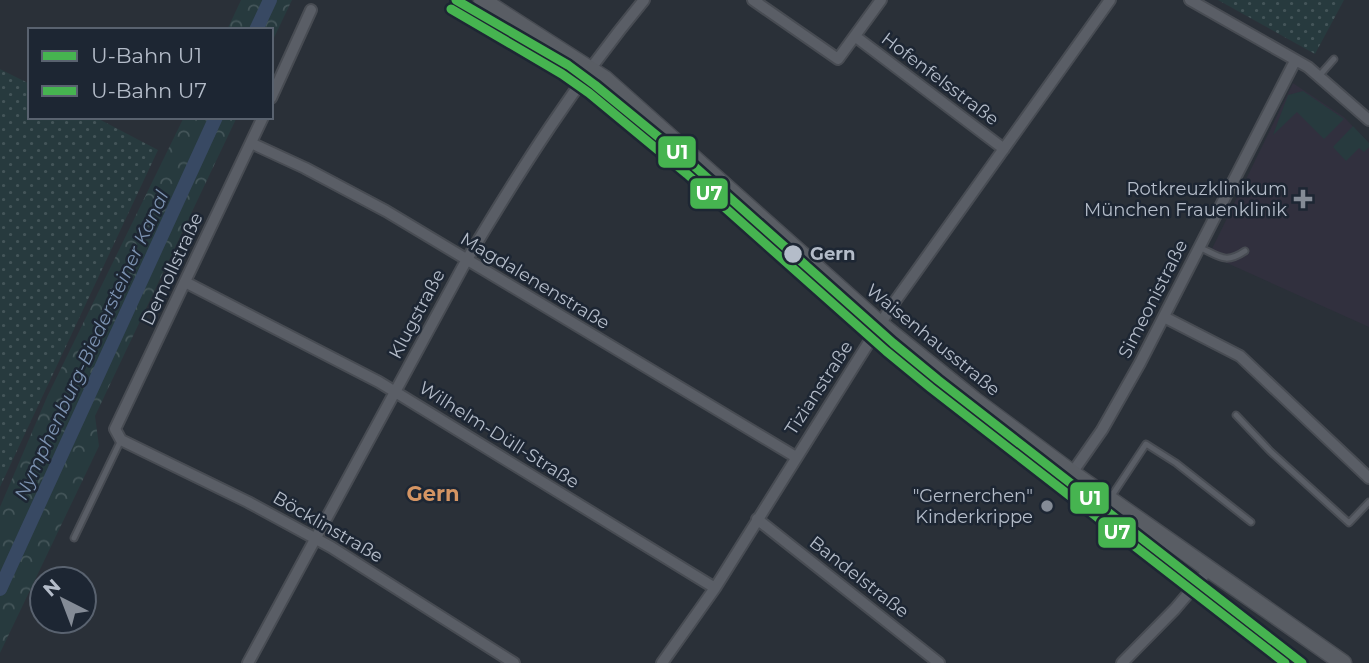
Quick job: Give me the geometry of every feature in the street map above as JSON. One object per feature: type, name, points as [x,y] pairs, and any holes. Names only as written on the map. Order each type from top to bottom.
[{"type":"street","name":"Waisenhausstraße","points":[[482,0],[590,68],[881,325],[974,400],[1072,473],[1343,663]]},
{"type":"street","name":"Klugstraße","points":[[248,663],[498,206],[590,68],[644,0]]},
{"type":"street","points":[[752,0],[838,59],[881,0]]},
{"type":"street","name":"Tizianstraße","points":[[662,663],[715,588],[881,325],[1110,0]]},
{"type":"street","points":[[1190,0],[1308,66],[1369,120]]},
{"type":"street","points":[[273,95],[311,10]]},
{"type":"street","name":"Hofenfelsstraße","points":[[856,37],[1004,149]]},
{"type":"street","name":"Simeonistraße","points":[[1072,473],[1140,363],[1295,61]]},
{"type":"street","name":"Demollstraße","points":[[119,438],[115,429],[262,119]]},
{"type":"street","name":"Magdalenenstraße","points":[[251,143],[386,211],[796,457]]},
{"type":"street","name":"Wilhelm-Düll-Straße","points":[[186,282],[395,391],[715,588]]},
{"type":"street","points":[[1164,317],[1240,356],[1369,478]]},
{"type":"street","name":"Böcklinstraße","points":[[119,438],[316,538],[514,663]]},
{"type":"street","name":"Bandelstraße","points":[[757,519],[939,663]]},
{"type":"street","points":[[1122,663],[1175,609],[1210,568]]},
{"type":"lane","points":[[1319,76],[1334,59]]},
{"type":"lane","points":[[1199,247],[1228,260],[1245,251]]},
{"type":"lane","points":[[1236,415],[1270,451],[1349,523],[1369,502]]},
{"type":"lane","points":[[74,538],[119,438]]},
{"type":"lane","points":[[1109,499],[1146,444],[1176,463],[1251,522]]},
{"type":"shaded area","name":"Rotkreuzklinikum München Frauenklinik","points":[[1293,83],[1344,117],[1369,143],[1369,327],[1209,255]]},
{"type":"green space","points":[[241,0],[292,0],[273,40],[273,28],[228,28]]},
{"type":"green space","points":[[1218,0],[1344,0],[1315,54]]},
{"type":"green space","points":[[0,69],[28,83],[28,119],[99,119],[158,150],[0,487]]},
{"type":"green space","points":[[1303,91],[1344,119],[1324,139],[1297,112],[1273,135],[1288,95]]},
{"type":"green space","points":[[183,119],[236,119],[95,416],[99,446],[42,565],[28,565],[28,594],[0,653],[0,507],[47,397]]},
{"type":"green space","points":[[1353,126],[1369,143],[1369,147],[1364,152],[1359,148],[1346,161],[1333,147]]},
{"type":"waterway","name":"Nymphenburg-Biedersteiner Kanal","points":[[257,28],[270,0]]},
{"type":"waterway","name":"Nymphenburg-Biedersteiner Kanal","points":[[0,589],[215,119]]},
{"type":"metro line","name":"U1","points":[[456,0],[568,65],[595,85],[694,166],[938,380],[1302,663]]},
{"type":"metro line","name":"U7","points":[[451,9],[562,74],[589,93],[687,174],[931,388],[1285,663]]},
{"type":"place","name":"Rotkreuzklinikum München Frauenklinik","points":[[1303,199]]},
{"type":"place","name":"Gern","points":[[793,254]]},
{"type":"place","name":"\"Gernerchen\" Kinderkrippe","points":[[1047,506]]},
{"type":"district","name":"Gern","points":[[433,494]]}]
